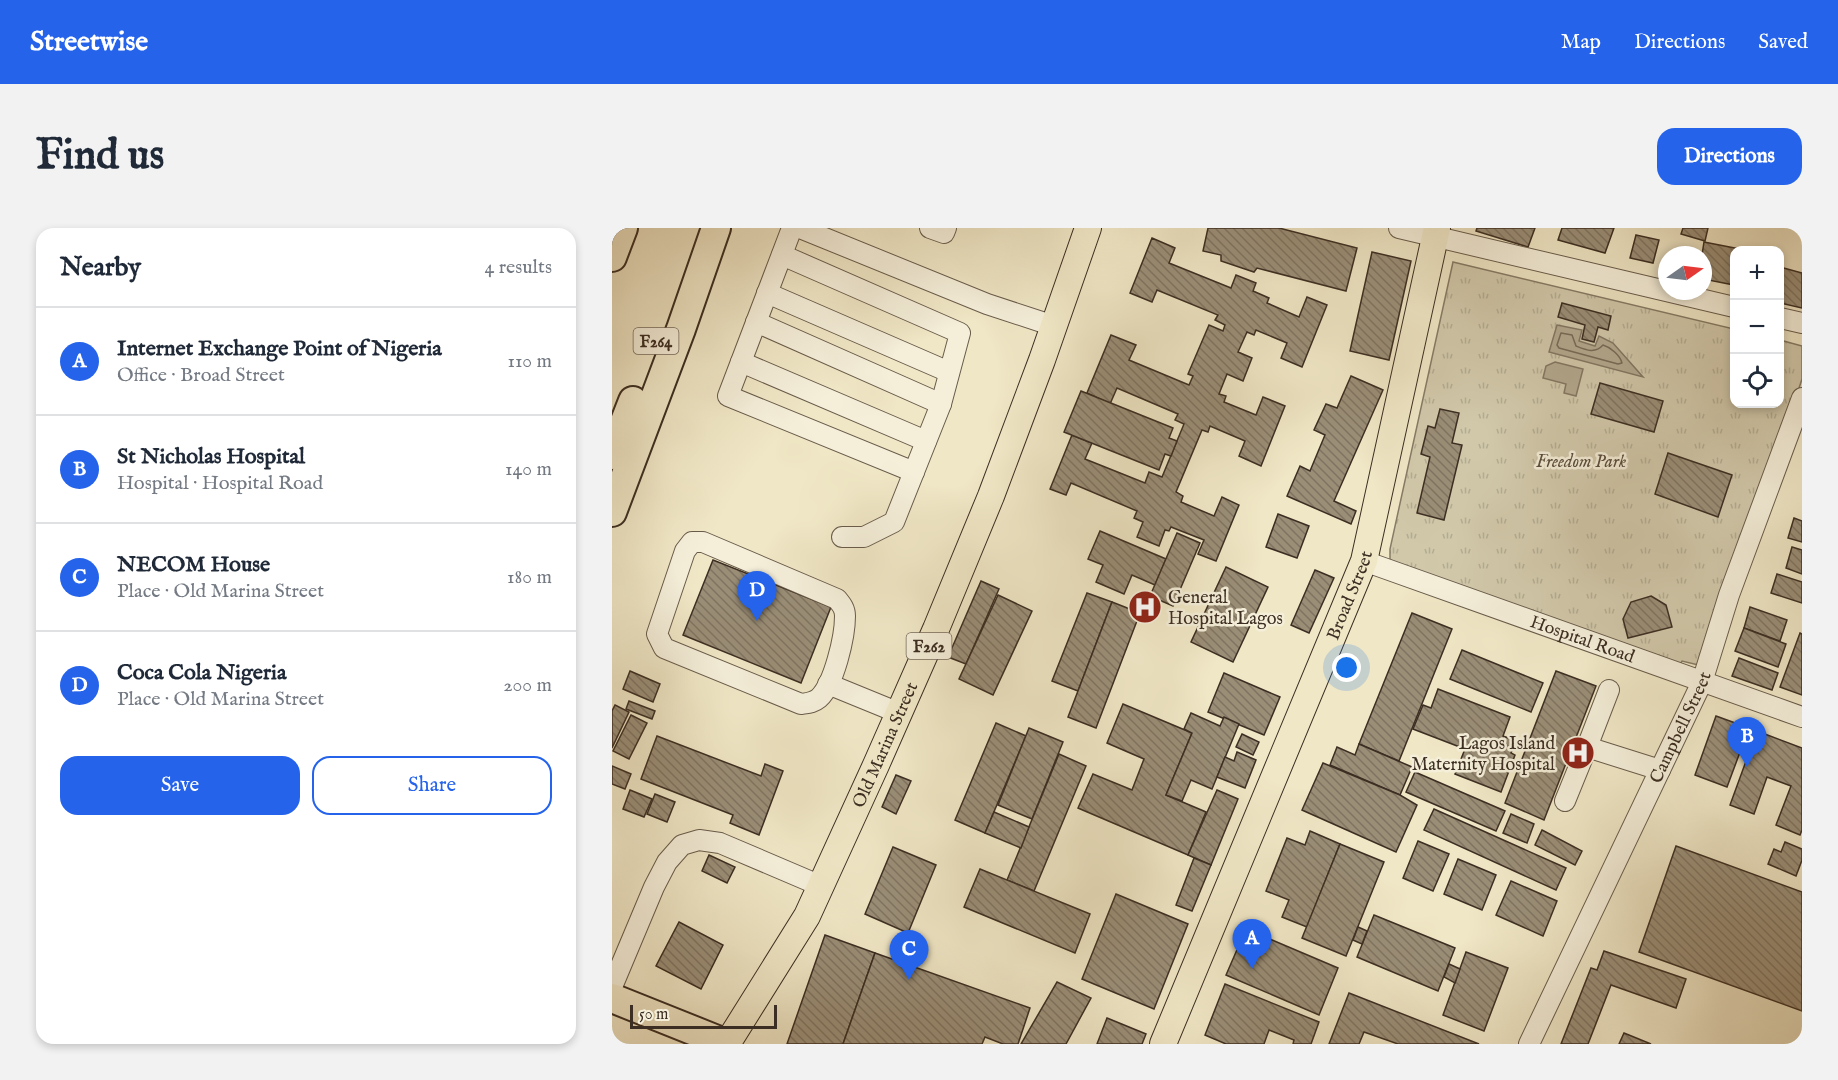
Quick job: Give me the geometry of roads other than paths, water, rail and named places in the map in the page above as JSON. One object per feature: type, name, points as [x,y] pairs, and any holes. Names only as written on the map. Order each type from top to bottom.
[{"type":"highway","points":[[612,257],[623,228]]},
{"type":"highway","name":"F264","points":[[612,455],[699,228]]},
{"type":"highway","points":[[612,512],[681,329],[716,228]]},
{"type":"highway","points":[[612,998],[727,1044]]},
{"type":"main road","name":"Old Marina Street","points":[[727,1044],[807,916],[899,713],[991,496],[1088,228]]},
{"type":"main road","name":"Broad Street","points":[[1163,1044],[1364,561],[1436,233]]},
{"type":"street","points":[[792,228],[728,396],[914,472]]},
{"type":"street","points":[[800,228],[987,304],[1054,326]]},
{"type":"street","points":[[930,228],[944,233],[946,228]]},
{"type":"street","points":[[1399,228],[1436,233],[1730,306]]},
{"type":"street","points":[[782,255],[960,333],[940,404],[894,522],[864,537],[842,537]]},
{"type":"street","points":[[767,292],[949,372]]},
{"type":"street","points":[[1784,319],[1802,323]]},
{"type":"street","points":[[756,322],[940,404]]},
{"type":"street","points":[[741,362],[926,441]]},
{"type":"street","name":"Campbell Street","points":[[1529,1044],[1702,682],[1729,595],[1802,398]]},
{"type":"street","points":[[692,542],[703,542],[837,599],[843,606],[845,616],[839,655],[828,684],[820,697],[810,703],[801,704],[664,648],[657,634],[685,551],[692,542]]},
{"type":"street","name":"Hospital Road","points":[[1364,561],[1802,717]]},
{"type":"street","points":[[828,684],[899,713]]},
{"type":"street","points":[[1565,801],[1609,690]]},
{"type":"street","points":[[1587,747],[1659,770]]},
{"type":"street","points":[[612,987],[654,887],[668,862],[682,845],[699,840],[720,843],[821,886]]},
{"type":"water","points":[[1557,325],[1582,330],[1579,341],[1595,346],[1599,336],[1613,343],[1643,377],[1549,352]]},
{"type":"water","points":[[1555,362],[1583,369],[1576,396],[1564,393],[1566,384],[1543,378],[1546,366]]},
{"type":"place","name":"General Hospital Lagos","points":[[1145,607]]},
{"type":"place","name":"Coca Cola Nigeria","points":[[757,621]]},
{"type":"place","name":"Lagos Island Maternity Hospital","points":[[1578,753]]},
{"type":"place","name":"St Nicholas Hospital","points":[[1747,767]]},
{"type":"place","name":"Internet Exchange Point of Nigeria","points":[[1252,969]]},
{"type":"place","name":"NECOM House","points":[[909,980]]},
{"type":"park label","name":"Freedom Park","points":[[1581,461]]}]
